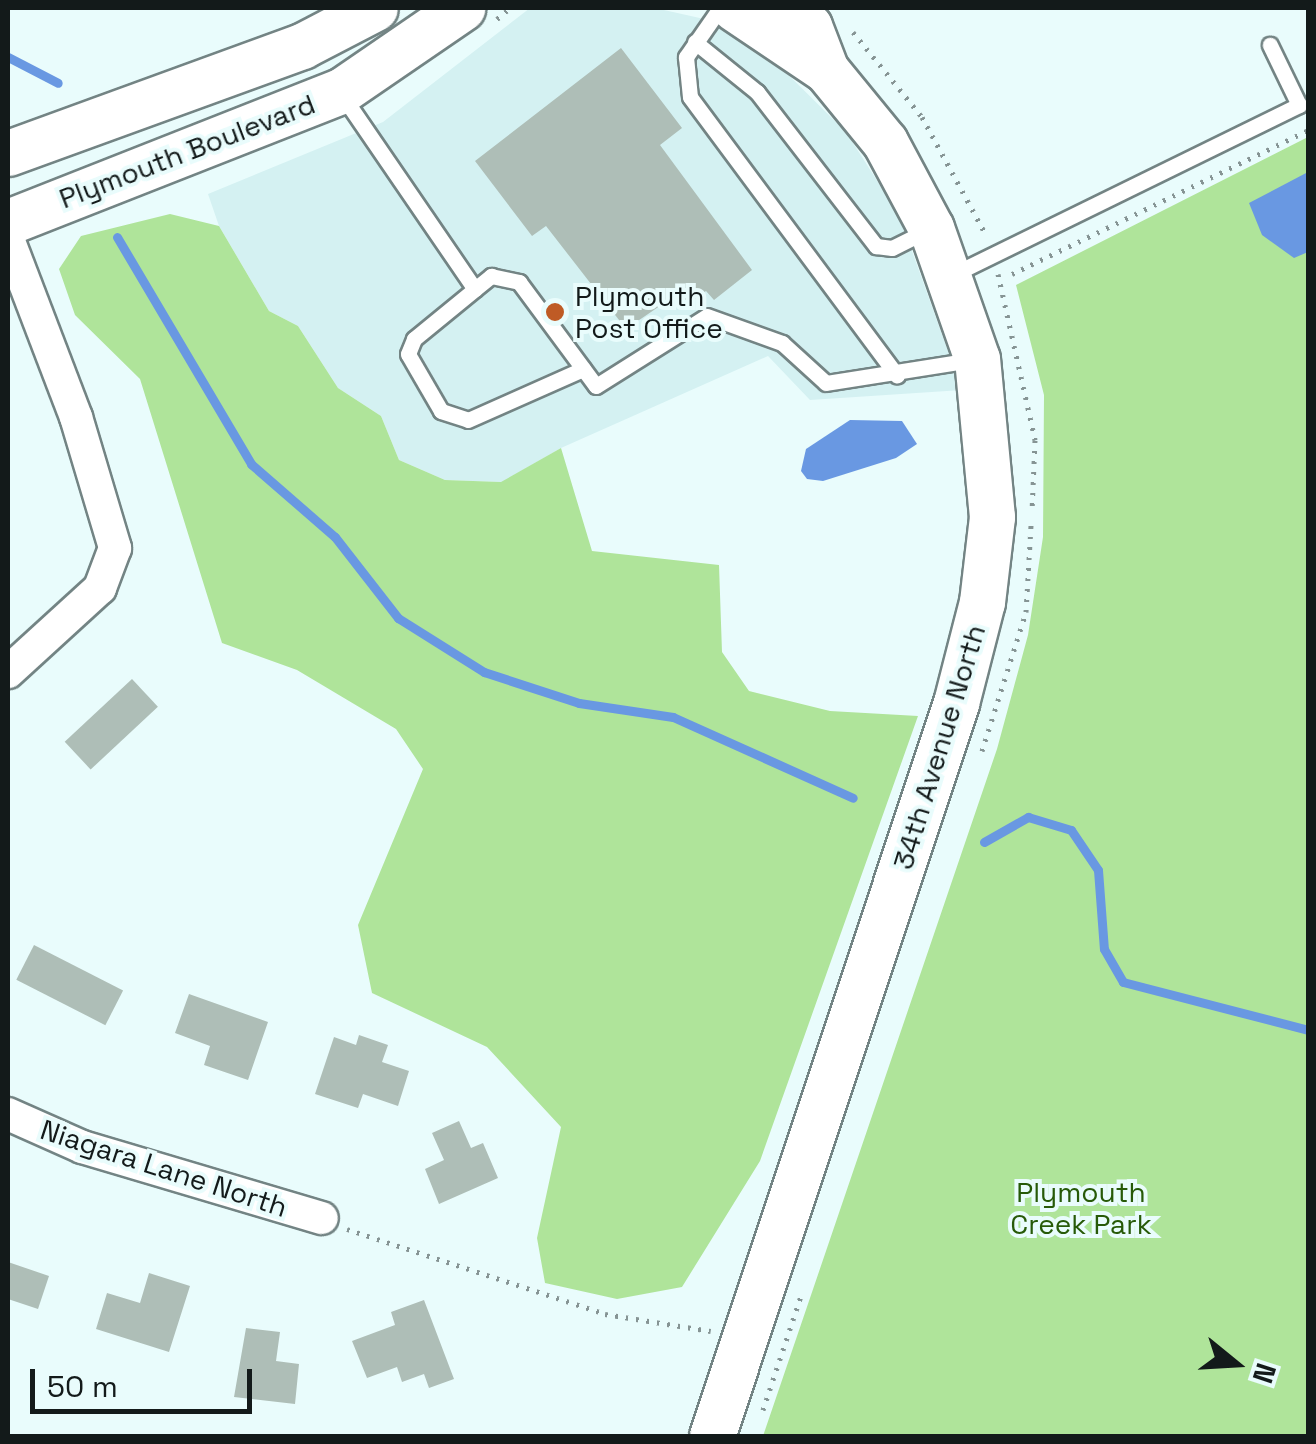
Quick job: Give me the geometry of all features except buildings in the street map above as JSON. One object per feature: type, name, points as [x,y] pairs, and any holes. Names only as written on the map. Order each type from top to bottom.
[{"type":"street","name":"Plymouth Boulevard","points":[[8,153],[302,46],[375,8]]},
{"type":"street","name":"Plymouth Boulevard","points":[[8,222],[340,91],[462,8]]},
{"type":"street","name":"34th Avenue North","points":[[712,1436],[972,650],[992,517],[977,359],[931,228],[885,142],[826,70],[734,8]]},
{"type":"street","name":"34th Avenue North","points":[[787,8],[809,26],[826,70]]},
{"type":"street","points":[[8,238],[76,417],[115,548],[100,588],[8,672]]},
{"type":"street","name":"Niagara Lane North","points":[[8,1114],[82,1147],[322,1218]]},
{"type":"lane","points":[[720,8],[695,42],[683,74],[690,97],[897,376]]},
{"type":"lane","points":[[695,42],[757,92],[876,246],[892,248],[931,228]]},
{"type":"lane","points":[[950,276],[1304,103],[1270,46]]},
{"type":"lane","points":[[340,91],[475,289]]},
{"type":"lane","points":[[583,369],[468,420],[441,411],[408,354],[414,338],[491,276],[519,282],[596,386],[706,316],[782,343],[826,383],[897,376],[977,359]]},
{"type":"path","points":[[1000,279],[1308,130]]},
{"type":"path","points":[[322,1218],[605,1314],[712,1331]]},
{"type":"shaded area","points":[[530,8],[655,8],[740,27],[846,132],[899,215],[962,390],[810,400],[768,356],[561,448],[502,482],[445,480],[399,460],[381,416],[338,388],[298,326],[269,311],[219,226],[208,194],[383,122]]},
{"type":"green space","name":"Plymouth Creek Park","points":[[1308,137],[1308,1436],[763,1436],[997,749],[1028,635],[1043,537],[1044,395],[1016,285]]},
{"type":"green space","points":[[170,214],[219,226],[269,311],[298,326],[338,388],[381,416],[399,460],[445,480],[501,482],[561,448],[592,551],[719,565],[722,652],[749,691],[830,711],[918,716],[760,1161],[682,1287],[617,1299],[545,1283],[537,1238],[561,1127],[487,1047],[372,993],[358,925],[423,769],[396,729],[297,670],[222,643],[140,379],[75,315],[59,269],[81,236]]},
{"type":"water","points":[[1308,172],[1308,252],[1294,258],[1262,235],[1249,203]]},
{"type":"water","points":[[850,420],[902,421],[917,444],[896,458],[823,481],[807,479],[801,471],[806,449]]},
{"type":"waterway","points":[[8,57],[58,83]]},
{"type":"waterway","points":[[117,237],[251,464],[335,537],[398,618],[484,672],[579,703],[673,717],[853,798]]},
{"type":"waterway","points":[[984,842],[1028,817],[1071,830],[1098,870],[1104,949],[1123,982],[1308,1030]]},
{"type":"place","name":"Plymouth Post Office","points":[[555,312]]}]
